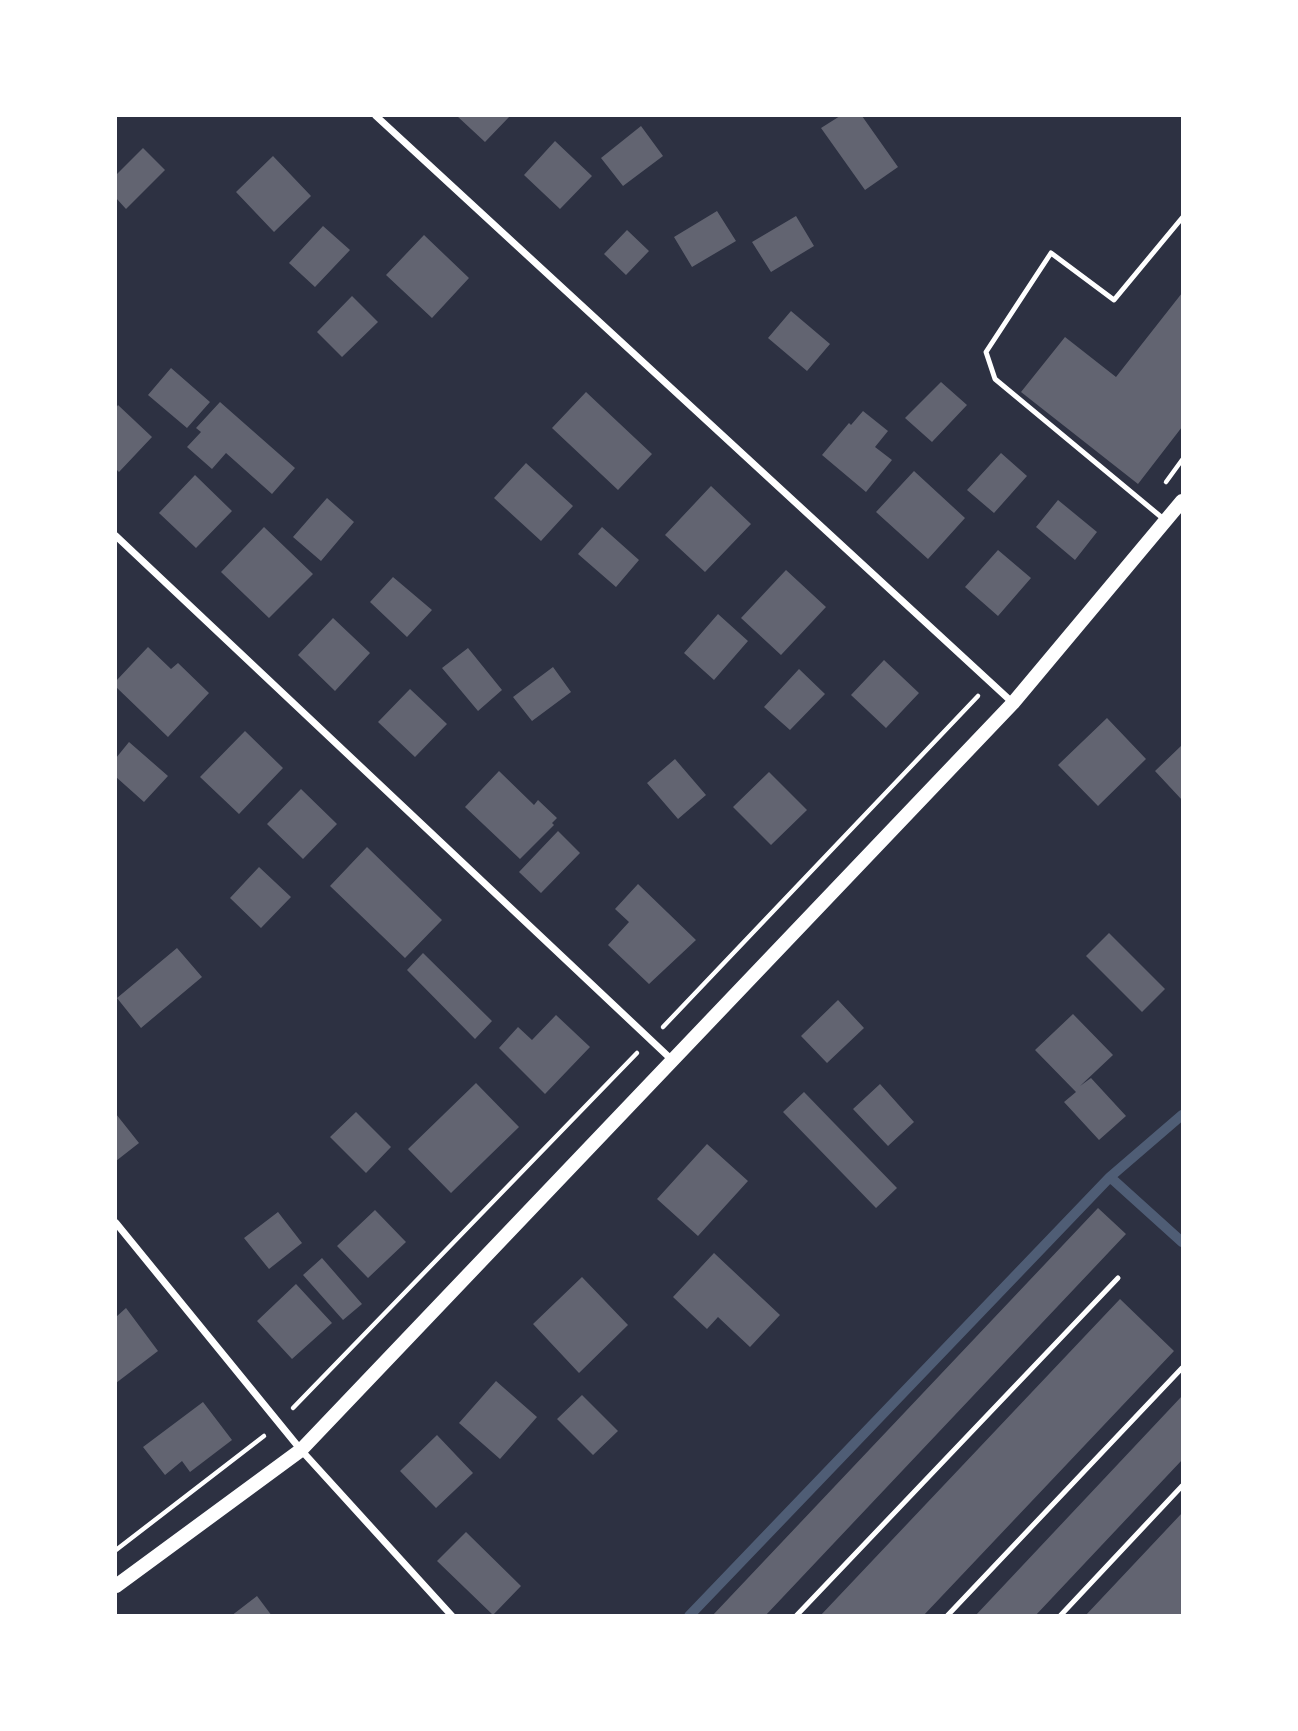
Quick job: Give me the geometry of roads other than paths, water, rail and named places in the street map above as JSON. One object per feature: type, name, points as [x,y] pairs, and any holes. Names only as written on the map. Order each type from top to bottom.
[{"type":"main road","points":[[116,1586],[301,1450],[1013,703],[1182,501]]},
{"type":"street","points":[[376,116],[1013,703]]},
{"type":"street","points":[[116,536],[672,1060]]},
{"type":"street","points":[[116,1223],[301,1450],[452,1615]]},
{"type":"lane","points":[[1166,521],[995,379],[986,352],[1051,253],[1114,300],[1182,218]]},
{"type":"lane","points":[[796,1615],[1118,1278]]},
{"type":"lane","points":[[947,1615],[1182,1368]]},
{"type":"lane","points":[[1060,1615],[1182,1486]]},
{"type":"waterway","points":[[689,1616],[1110,1177],[1182,1115]]},
{"type":"waterway","points":[[1110,1177],[1182,1242]]}]
